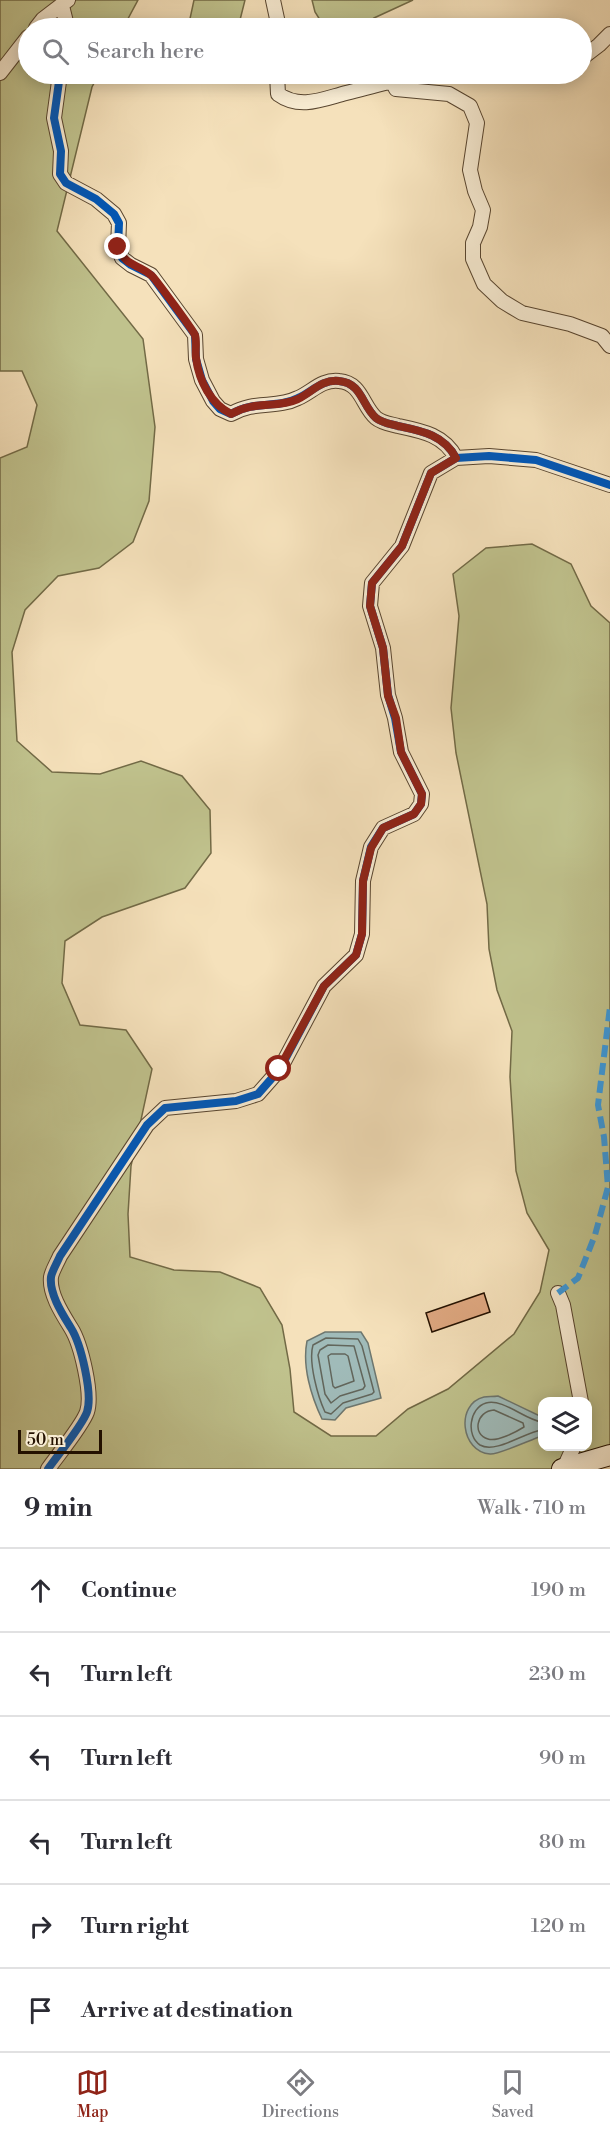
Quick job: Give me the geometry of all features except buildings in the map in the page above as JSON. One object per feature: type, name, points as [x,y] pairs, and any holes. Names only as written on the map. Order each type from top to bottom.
[{"type":"main road","points":[[563,1469],[610,1455]]},
{"type":"street","points":[[273,0],[277,18]]},
{"type":"street","points":[[44,18],[65,3]]},
{"type":"street","points":[[65,3],[66,18]]},
{"type":"street","points":[[592,50],[610,34]]},
{"type":"street","points":[[0,73],[18,50]]},
{"type":"street","points":[[59,84],[54,118],[61,151],[60,174],[66,183],[96,199],[114,214],[119,223],[118,247],[122,258],[151,275],[195,335],[198,370],[213,401],[220,408],[231,414],[241,408],[254,405],[288,402],[327,381],[350,383],[358,390],[376,418],[441,439],[450,447],[456,458]]},
{"type":"street","points":[[278,84],[278,94],[287,100],[299,103],[322,102],[382,84]]},
{"type":"street","points":[[394,84],[396,89],[449,94],[470,106],[477,123],[470,170],[483,210],[474,243],[473,259],[484,284],[502,301],[522,313],[570,324],[602,336],[610,346]]},
{"type":"street","points":[[48,1469],[86,1415],[89,1403],[88,1379],[72,1329],[65,1320],[52,1289],[51,1277],[60,1256],[147,1125],[165,1108],[236,1101],[258,1094],[279,1069],[324,986],[356,955],[362,934],[363,881],[371,848],[383,828],[414,814],[421,804],[422,794],[401,752],[396,718],[388,696],[383,648],[370,606],[372,583],[402,546],[431,473],[456,458],[489,456],[536,460],[610,485]]},
{"type":"street","points":[[558,1293],[563,1305],[579,1397]]},
{"type":"street","points":[[563,1469],[572,1451]]},
{"type":"green space","points":[[0,0],[138,0],[128,18],[18,18],[18,84],[94,84],[57,231],[143,339],[155,427],[149,501],[133,542],[99,568],[58,576],[25,610],[12,652],[17,741],[52,772],[100,774],[141,761],[182,776],[210,810],[211,853],[185,888],[102,917],[65,941],[62,983],[80,1025],[126,1030],[152,1069],[131,1166],[128,1214],[130,1257],[174,1270],[220,1272],[260,1288],[282,1325],[290,1369],[294,1412],[331,1436],[376,1436],[408,1409],[448,1389],[514,1334],[540,1292],[549,1250],[527,1213],[516,1171],[510,1077],[512,1031],[497,990],[489,949],[487,904],[456,753],[451,708],[459,616],[453,574],[486,548],[532,544],[571,564],[591,606],[610,623],[610,1450],[595,1469],[0,1469],[0,458],[27,447],[37,405],[22,371],[0,371]]},
{"type":"green space","points":[[194,0],[245,0],[240,18],[190,18]]},
{"type":"green space","points":[[312,0],[413,0],[374,18],[319,18]]},
{"type":"water","points":[[325,1332],[361,1332],[368,1343],[381,1398],[346,1408],[335,1420],[322,1419],[314,1401],[307,1371],[307,1341]]},
{"type":"water","points":[[498,1396],[538,1415],[538,1438],[494,1454],[480,1451],[468,1437],[465,1427],[469,1409],[475,1401],[484,1397]]},
{"type":"marked path","points":[[558,1293],[578,1278],[595,1235],[608,1187],[604,1137],[598,1105],[610,1007]]},
{"type":"cycle path","points":[[59,84],[54,118],[61,151],[60,174],[66,183],[96,199],[114,214],[119,223],[118,247],[122,258],[151,275],[195,335],[196,359],[202,380],[220,409],[231,414],[248,407],[282,403],[327,382],[339,381],[353,386],[378,420],[431,435],[445,444],[456,458]]},
{"type":"cycle path","points":[[48,1469],[80,1425],[87,1412],[88,1404],[87,1382],[79,1345],[52,1290],[51,1277],[60,1256],[147,1125],[165,1108],[236,1101],[258,1094],[280,1069],[324,986],[356,955],[362,934],[363,881],[371,847],[383,828],[414,814],[421,804],[422,794],[401,752],[388,695],[383,648],[370,606],[372,583],[402,546],[431,473],[456,458],[489,456],[536,460],[610,485]]},
{"type":"route","points":[[118,247],[122,258],[151,275],[195,335],[198,370],[213,401],[220,408],[231,414],[241,408],[254,405],[288,402],[327,381],[350,383],[358,390],[376,418],[441,439],[450,447],[456,458],[431,473],[402,546],[372,583],[370,606],[383,648],[388,696],[396,718],[401,752],[422,794],[421,804],[414,814],[383,828],[371,848],[363,881],[362,934],[356,955],[324,986],[279,1069]]}]
